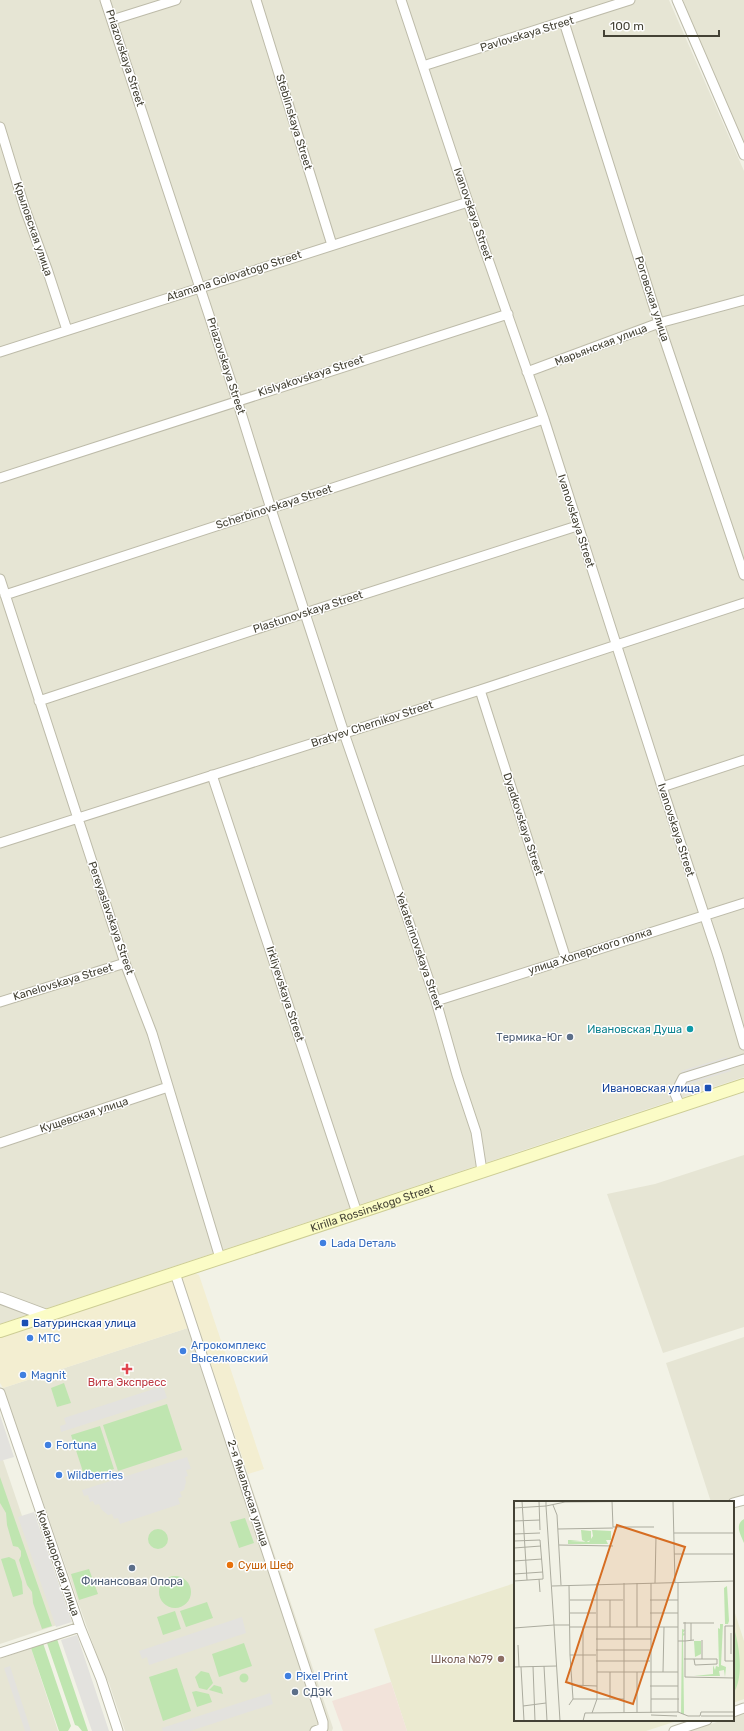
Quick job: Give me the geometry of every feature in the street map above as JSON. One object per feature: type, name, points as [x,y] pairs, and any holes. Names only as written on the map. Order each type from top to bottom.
[{"type":"main road","name":"Kirilla Rossinskogo Street","points":[[0,1331],[744,1085]]},
{"type":"street","name":"Priazovskaya Street","points":[[105,0],[237,400],[344,733]]},
{"type":"street","points":[[112,20],[176,0]]},
{"type":"street","name":"Steblinskaya Street","points":[[256,0],[332,244]]},
{"type":"street","name":"Ivanovskaya Street","points":[[401,0],[468,202],[544,419],[577,526],[718,956],[744,1045]]},
{"type":"street","name":"Pavlovskaya Street","points":[[423,66],[630,0]]},
{"type":"street","points":[[677,0],[744,154]]},
{"type":"street","name":"Роговская улица","points":[[564,22],[659,323],[744,575]]},
{"type":"street","name":"Крыловская улица","points":[[0,127],[24,209],[47,270],[67,330]]},
{"type":"street","name":"Atamana Golovatogo Street","points":[[0,352],[332,244],[468,202]]},
{"type":"street","name":"Марьянская улица","points":[[527,372],[659,323],[744,300]]},
{"type":"street","name":"Kislyakovskaya Street","points":[[0,478],[237,400],[508,314]]},
{"type":"street","name":"Scherbinovskaya Street","points":[[5,595],[544,419]]},
{"type":"street","name":"Plastunovskaya Street","points":[[39,701],[305,613],[577,526]]},
{"type":"street","name":"Pereyaslavskaya Street","points":[[0,579],[125,963],[152,1033],[220,1258]]},
{"type":"street","name":"Bratyev Chernikov Street","points":[[0,843],[617,646],[744,603]]},
{"type":"street","name":"Dyadkovskaya Street","points":[[480,690],[566,959]]},
{"type":"street","name":"Yekaterinovskaya Street","points":[[344,733],[436,1001],[457,1075],[476,1132],[482,1171]]},
{"type":"street","points":[[662,787],[744,760]]},
{"type":"street","name":"Irkliyevskaya Street","points":[[212,776],[357,1213]]},
{"type":"street","name":"улица Хоперского полка","points":[[436,1001],[744,903]]},
{"type":"street","name":"Kanelovskaya Street","points":[[0,1002],[125,963]]},
{"type":"street","points":[[680,1106],[675,1094],[683,1078],[744,1059]]},
{"type":"street","name":"Кущевская улица","points":[[0,1143],[168,1087]]},
{"type":"street","name":"2-я Ямальская улица","points":[[175,1273],[324,1722],[323,1728],[315,1731]]},
{"type":"street","points":[[0,1298],[48,1316]]},
{"type":"street","name":"Командорская улица","points":[[0,1394],[80,1627],[101,1679],[118,1731]]},
{"type":"street","points":[[734,1503],[744,1500]]},
{"type":"street","points":[[0,1653],[80,1627]]},
{"type":"street","points":[[734,1712],[744,1708]]},
{"type":"street","points":[[674,1731],[704,1721]]},
{"type":"shaded area","points":[[0,0],[669,0],[744,171],[744,1077],[0,1324]]},
{"type":"shaded area","points":[[683,0],[744,0],[744,146],[713,75]]},
{"type":"shaded area","points":[[727,1057],[731,1071],[685,1085],[681,1071]]},
{"type":"shaded area","points":[[744,1155],[744,1327],[663,1353],[607,1194],[655,1184]]},
{"type":"shaded area","points":[[194,1273],[199,1275],[264,1469],[248,1474],[197,1325],[3,1388],[0,1383],[0,1336]]},
{"type":"shaded area","points":[[197,1325],[333,1728],[332,1731],[125,1731],[109,1683],[102,1670],[3,1388]]},
{"type":"shaded area","points":[[744,1337],[744,1495],[724,1501],[711,1501],[666,1363]]},
{"type":"shaded area","points":[[163,1386],[167,1398],[61,1432],[60,1426],[66,1424],[64,1418]]},
{"type":"shaded area","points":[[0,1415],[14,1457],[0,1461]]},
{"type":"shaded area","points":[[0,1451],[58,1622],[57,1625],[0,1644]]},
{"type":"shaded area","points":[[187,1457],[191,1469],[186,1470],[188,1476],[185,1477],[186,1482],[184,1490],[180,1492],[182,1497],[178,1498],[180,1504],[120,1524],[118,1518],[114,1519],[112,1514],[108,1515],[101,1509],[99,1504],[95,1505],[93,1501],[90,1502],[88,1495],[84,1496],[82,1490]]},
{"type":"shaded area","points":[[34,1512],[72,1622],[56,1627],[18,1517]]},
{"type":"shaded area","points":[[514,1583],[514,1721],[677,1721],[646,1731],[407,1731],[374,1629]]},
{"type":"shaded area","points":[[734,1610],[744,1641],[744,1699],[734,1703]]},
{"type":"shaded area","points":[[242,1617],[246,1633],[149,1665],[147,1657],[142,1659],[139,1651]]},
{"type":"shaded area","points":[[77,1635],[109,1731],[92,1731],[61,1640]]},
{"type":"shaded area","points":[[31,1648],[58,1731],[0,1731],[0,1659]]},
{"type":"shaded area","points":[[10,1666],[31,1731],[25,1731],[4,1668]]},
{"type":"shaded area","points":[[391,1682],[407,1731],[343,1731],[332,1701]]},
{"type":"shaded area","points":[[270,1693],[273,1704],[190,1731],[163,1731],[162,1728]]},
{"type":"shaded area","points":[[744,1713],[744,1731],[690,1731],[720,1721],[734,1721],[734,1717]]},
{"type":"green space","points":[[64,1383],[71,1403],[57,1407],[51,1388]]},
{"type":"green space","points":[[167,1404],[182,1450],[118,1471],[103,1425]]},
{"type":"green space","points":[[100,1426],[114,1469],[85,1478],[71,1435]]},
{"type":"green space","points":[[0,1477],[52,1626],[42,1629],[33,1603],[32,1592],[27,1585],[19,1560],[21,1551],[18,1547],[13,1546],[7,1525],[6,1513],[0,1503]]},
{"type":"green space","points":[[245,1518],[254,1543],[239,1548],[230,1522]]},
{"type":"green space","points":[[744,1519],[744,1543],[740,1533],[739,1524]]},
{"type":"green space","points":[[158,1529],[165,1532],[168,1539],[165,1546],[158,1549],[151,1546],[148,1539],[151,1532]]},
{"type":"green space","points":[[9,1557],[15,1560],[22,1582],[23,1594],[13,1597],[1,1559]]},
{"type":"green space","points":[[89,1569],[98,1594],[79,1600],[71,1574]]},
{"type":"green space","points":[[178,1576],[184,1578],[189,1583],[191,1592],[189,1601],[184,1606],[172,1608],[166,1606],[161,1601],[159,1589],[161,1583],[166,1578]]},
{"type":"green space","points":[[207,1602],[213,1618],[186,1627],[180,1611]]},
{"type":"green space","points":[[175,1611],[181,1629],[163,1635],[157,1617]]},
{"type":"green space","points":[[734,1628],[738,1642],[740,1661],[739,1679],[734,1692]]},
{"type":"green space","points":[[57,1639],[88,1731],[82,1731],[75,1725],[47,1643]]},
{"type":"green space","points":[[43,1643],[71,1726],[68,1731],[59,1731],[31,1648]]},
{"type":"green space","points":[[244,1643],[252,1666],[219,1677],[212,1654]]},
{"type":"green space","points":[[177,1668],[191,1711],[163,1721],[149,1677]]},
{"type":"green space","points":[[201,1671],[209,1673],[213,1683],[207,1690],[199,1688],[195,1677]]},
{"type":"green space","points":[[242,1674],[246,1674],[248,1678],[246,1682],[242,1682],[240,1680],[240,1676]]},
{"type":"green space","points":[[214,1685],[221,1687],[223,1694],[209,1690]]},
{"type":"green space","points":[[196,1691],[209,1694],[212,1702],[197,1707],[192,1692]]},
{"type":"place","name":"Ивановская Душа","points":[[690,1029]]},
{"type":"place","name":"Термика-Юг","points":[[570,1037]]},
{"type":"place","name":"Ивановская улица","points":[[708,1088]]},
{"type":"place","name":"Lada Dеталь","points":[[323,1243]]},
{"type":"place","name":"Батуринская улица","points":[[25,1323]]},
{"type":"place","name":"МТС","points":[[30,1338]]},
{"type":"place","name":"Агрокомплекс Выселковский","points":[[183,1351]]},
{"type":"place","name":"Вита Экспресс","points":[[127,1369]]},
{"type":"place","name":"Magnit","points":[[23,1375]]},
{"type":"place","name":"Fortuna","points":[[48,1445]]},
{"type":"place","name":"Wildberries","points":[[59,1475]]},
{"type":"place","name":"Суши Шеф","points":[[230,1565]]},
{"type":"place","name":"Финансовая Опора","points":[[132,1568]]},
{"type":"place","name":"Школа №79","points":[[501,1659]]},
{"type":"place","name":"Pixel Print","points":[[288,1676]]},
{"type":"place","name":"СДЭК","points":[[295,1692]]}]
